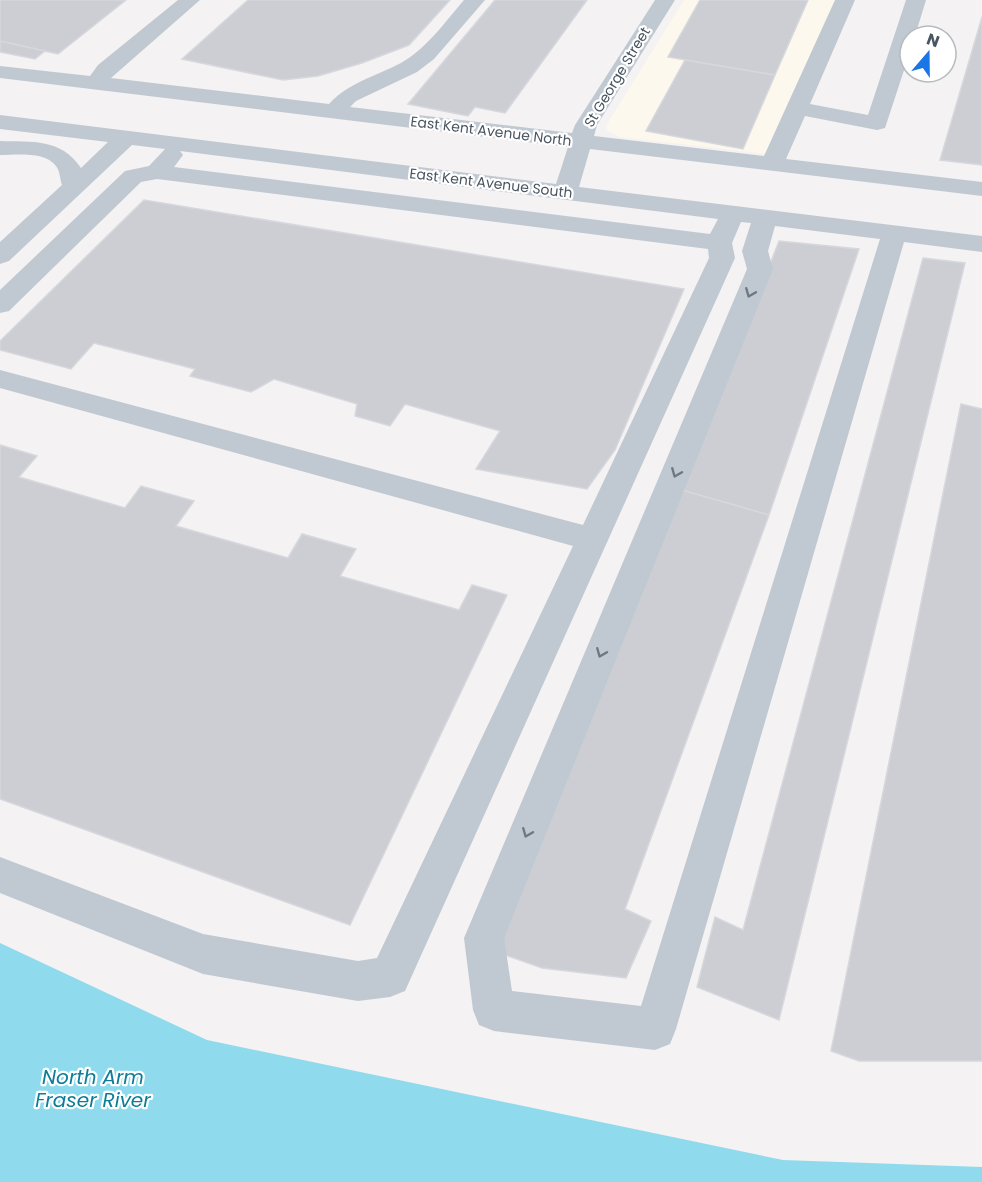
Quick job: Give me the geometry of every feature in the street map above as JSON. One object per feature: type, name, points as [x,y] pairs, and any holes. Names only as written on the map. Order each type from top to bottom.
[{"type":"street","points":[[0,59],[101,76],[190,0]]},
{"type":"street","points":[[342,103],[428,55],[475,0]]},
{"type":"street","name":"St George Street","points":[[565,192],[586,125],[665,0]]},
{"type":"street","points":[[772,165],[845,0]]},
{"type":"street","points":[[797,108],[877,123],[916,0]]},
{"type":"street","name":"East Kent Avenue North","points":[[0,72],[101,76],[342,103],[581,143],[982,189]]},
{"type":"street","name":"East Kent Avenue South","points":[[0,122],[565,192],[739,225],[894,233],[982,244]]},
{"type":"street","points":[[0,256],[126,138]]},
{"type":"street","points":[[157,172],[180,145]]},
{"type":"street","points":[[0,148],[53,153],[62,158],[69,167],[74,186]]},
{"type":"street","points":[[0,305],[133,176],[157,172],[739,225]]},
{"type":"street","points":[[0,875],[203,954],[358,981],[390,977],[739,225]]},
{"type":"street","points":[[739,225],[755,251],[760,269],[484,938],[494,1010],[655,1029],[894,233]]},
{"type":"street","points":[[0,379],[592,539]]},
{"type":"shaded area","points":[[684,0],[845,0],[768,154],[620,137],[607,131],[606,126]]},
{"type":"water","name":"North Arm Fraser River","points":[[0,943],[207,1040],[783,1160],[982,1167],[982,1182],[0,1182]]},
{"type":"building","points":[[0,0],[126,0],[58,54],[0,41]]},
{"type":"building","points":[[248,0],[450,0],[409,45],[362,63],[318,76],[283,80],[182,59]]},
{"type":"building","points":[[495,0],[587,0],[505,113],[475,107],[468,116],[408,104]]},
{"type":"building","points":[[700,0],[808,0],[775,75],[668,57]]},
{"type":"building","points":[[982,17],[982,165],[940,160]]},
{"type":"building","points":[[0,41],[45,51],[35,59],[0,52]]},
{"type":"building","points":[[685,60],[775,75],[743,149],[646,131]]},
{"type":"building","points":[[144,200],[684,289],[615,450],[587,489],[476,469],[500,431],[405,404],[390,426],[355,416],[357,404],[274,379],[251,392],[190,376],[195,369],[94,343],[71,369],[0,350],[0,341]]},
{"type":"building","points":[[779,241],[859,249],[769,515],[682,490]]},
{"type":"building","points":[[923,258],[965,263],[779,1020],[697,987],[715,917],[743,930]]},
{"type":"building","points":[[961,404],[982,409],[982,1061],[859,1061],[831,1051]]},
{"type":"building","points":[[0,445],[37,456],[19,477],[125,508],[141,486],[194,501],[176,526],[288,558],[302,534],[356,549],[340,576],[459,610],[472,585],[507,595],[350,925],[0,799]]},
{"type":"building","points":[[682,490],[769,515],[625,909],[651,921],[626,978],[542,968],[491,950]]}]
